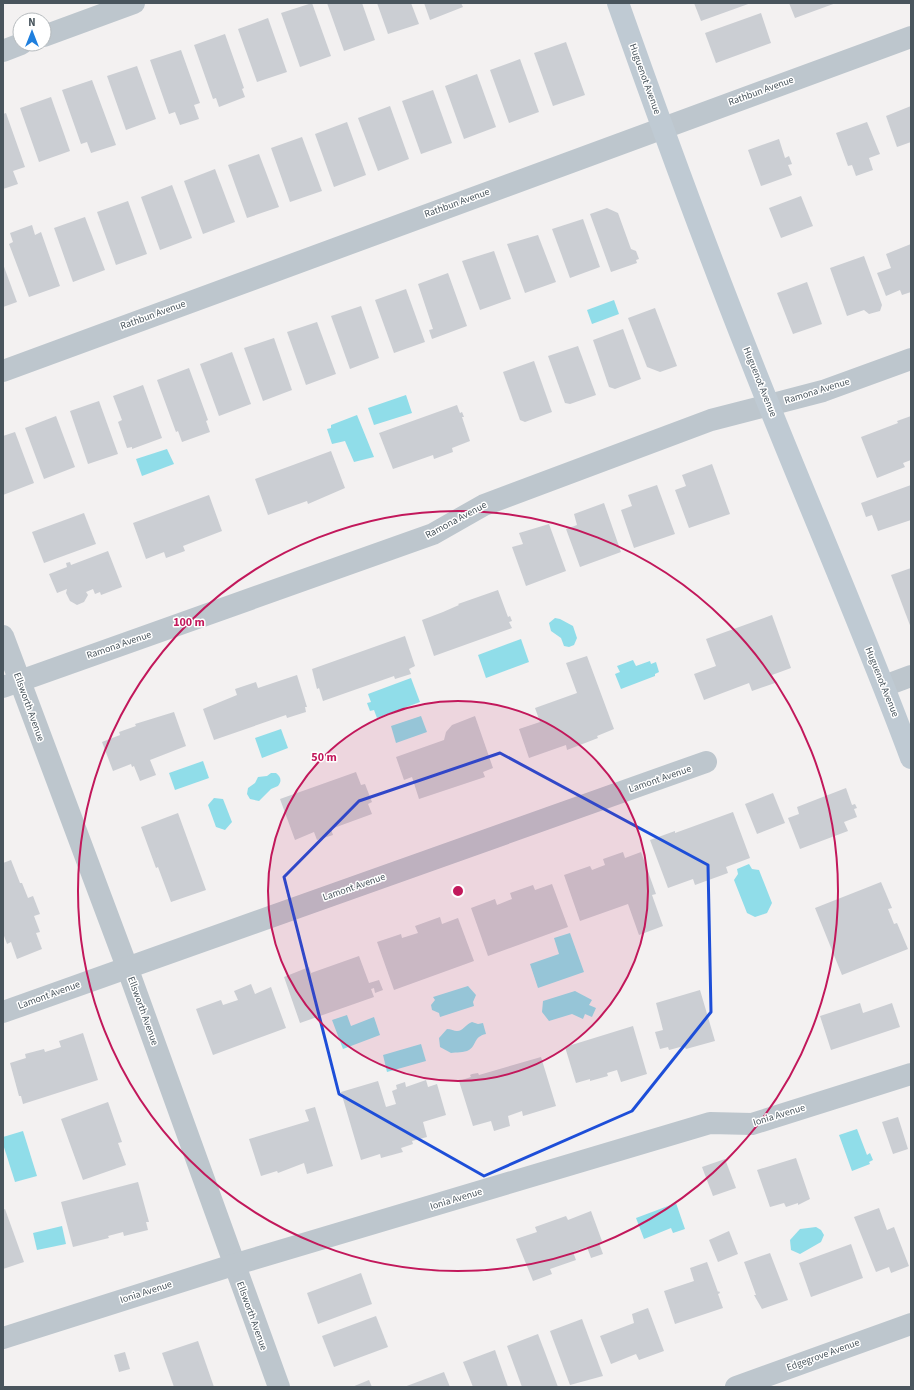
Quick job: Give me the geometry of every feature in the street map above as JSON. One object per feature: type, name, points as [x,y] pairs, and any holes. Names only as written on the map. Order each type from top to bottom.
[{"type":"street","points":[[52,33],[134,3]]},
{"type":"street","name":"Huguenot Avenue","points":[[618,3],[662,127],[769,405],[884,686],[911,758]]},
{"type":"street","name":"Rathbun Avenue","points":[[3,371],[662,127],[911,37]]},
{"type":"street","name":"Ramona Avenue","points":[[11,684],[434,534],[484,505],[711,420],[822,391],[911,359]]},
{"type":"street","name":"Ellsworth Avenue","points":[[3,636],[11,684],[127,967],[279,1387]]},
{"type":"street","points":[[884,686],[911,676]]},
{"type":"street","name":"Lamont Avenue","points":[[3,1012],[706,762]]},
{"type":"street","name":"Ionia Avenue","points":[[3,1338],[234,1265],[710,1123],[752,1124],[911,1074]]},
{"type":"street","name":"Edgegrove Avenue","points":[[736,1387],[911,1324]]},
{"type":"highlighted area","points":[[500,753],[708,865],[711,1012],[632,1111],[484,1176],[339,1094],[284,877],[359,801]]},
{"type":"water","points":[[614,300],[619,314],[592,324],[587,310]]},
{"type":"water","points":[[406,395],[412,413],[374,425],[368,408]]},
{"type":"water","points":[[357,415],[374,457],[354,462],[345,441],[332,444],[327,429],[331,428],[331,425]]},
{"type":"water","points":[[167,449],[174,464],[142,476],[136,459]]},
{"type":"water","points":[[555,618],[573,626],[577,638],[574,645],[569,647],[564,646],[561,638],[551,631],[549,623]]},
{"type":"water","points":[[521,639],[529,662],[486,678],[478,655]]},
{"type":"water","points":[[633,660],[636,666],[650,661],[651,664],[656,662],[659,672],[655,674],[655,676],[621,689],[615,674],[620,672],[617,666]]},
{"type":"water","points":[[411,678],[420,702],[377,718],[374,710],[370,711],[367,703],[371,702],[368,694]]},
{"type":"water","points":[[421,716],[427,732],[396,743],[391,726]]},
{"type":"water","points":[[281,729],[288,748],[262,758],[255,738]]},
{"type":"water","points":[[203,761],[209,778],[175,790],[169,773]]},
{"type":"water","points":[[271,773],[276,773],[279,776],[280,782],[278,786],[271,789],[259,801],[250,799],[247,794],[248,788],[255,783],[258,777],[267,776]]},
{"type":"water","points":[[214,798],[223,799],[232,822],[225,830],[216,827],[208,805]]},
{"type":"water","points":[[749,864],[752,869],[759,870],[772,903],[767,913],[755,917],[747,913],[734,880],[738,874],[737,869]]},
{"type":"water","points":[[570,933],[584,972],[538,988],[530,964],[559,954],[554,938]]},
{"type":"water","points":[[468,986],[476,995],[473,1002],[474,1006],[440,1017],[439,1013],[432,1010],[431,1005],[435,1000],[433,997]]},
{"type":"water","points":[[575,991],[592,1000],[589,1005],[596,1008],[592,1017],[585,1014],[583,1019],[572,1014],[549,1021],[542,1012],[543,1001]]},
{"type":"water","points":[[347,1015],[351,1026],[374,1017],[380,1035],[343,1049],[332,1020]]},
{"type":"water","points":[[472,1022],[478,1024],[483,1023],[486,1034],[479,1037],[469,1050],[451,1053],[440,1047],[439,1038],[447,1029],[459,1031]]},
{"type":"water","points":[[421,1044],[426,1061],[387,1072],[383,1055]]},
{"type":"water","points":[[857,1129],[867,1155],[870,1153],[873,1160],[869,1162],[870,1164],[852,1171],[839,1135]]},
{"type":"water","points":[[23,1131],[37,1176],[15,1182],[3,1144],[3,1137]]},
{"type":"water","points":[[676,1203],[685,1229],[673,1233],[671,1228],[644,1239],[636,1218]]},
{"type":"water","points":[[62,1226],[66,1244],[37,1250],[33,1233]]},
{"type":"water","points":[[816,1227],[821,1230],[824,1235],[821,1242],[800,1254],[791,1250],[790,1240],[800,1229]]},
{"type":"building","points":[[312,3],[331,56],[300,67],[281,13]]},
{"type":"building","points":[[327,3],[362,3],[375,40],[344,51]]},
{"type":"building","points":[[377,3],[411,3],[419,24],[388,34]]},
{"type":"building","points":[[424,3],[461,3],[463,7],[430,20]]},
{"type":"building","points":[[694,3],[751,3],[701,21]]},
{"type":"building","points":[[789,3],[836,3],[795,18]]},
{"type":"building","points":[[761,13],[771,43],[716,63],[705,33]]},
{"type":"building","points":[[268,18],[287,72],[257,82],[238,29]]},
{"type":"building","points":[[225,34],[244,88],[242,89],[245,97],[219,107],[216,98],[213,99],[194,45]]},
{"type":"building","points":[[566,42],[585,95],[553,106],[534,53]]},
{"type":"building","points":[[181,50],[200,103],[194,105],[199,119],[180,125],[175,112],[169,114],[150,60]]},
{"type":"building","points":[[520,59],[539,112],[509,123],[490,70]]},
{"type":"building","points":[[137,66],[156,119],[126,130],[107,76]]},
{"type":"building","points":[[477,74],[496,127],[464,139],[445,86]]},
{"type":"building","points":[[92,80],[116,145],[91,153],[87,142],[81,144],[62,90]]},
{"type":"building","points":[[433,90],[452,143],[421,154],[402,101]]},
{"type":"building","points":[[51,97],[70,151],[39,162],[20,108]]},
{"type":"building","points":[[390,106],[409,159],[378,171],[358,118]]},
{"type":"building","points":[[911,106],[911,142],[897,147],[886,116]]},
{"type":"building","points":[[6,113],[25,167],[13,171],[18,184],[3,189],[3,114]]},
{"type":"building","points":[[347,122],[366,175],[334,187],[315,134]]},
{"type":"building","points":[[867,122],[880,154],[869,158],[873,170],[856,176],[852,165],[848,166],[836,133]]},
{"type":"building","points":[[302,137],[322,191],[290,202],[271,148]]},
{"type":"building","points":[[779,139],[785,158],[789,156],[792,164],[788,165],[792,175],[761,186],[748,150]]},
{"type":"building","points":[[259,154],[279,207],[247,218],[228,165]]},
{"type":"building","points":[[215,169],[235,222],[203,234],[184,181]]},
{"type":"building","points":[[172,185],[192,238],[160,250],[141,197]]},
{"type":"building","points":[[801,196],[813,226],[781,238],[769,208]]},
{"type":"building","points":[[128,201],[147,254],[116,265],[97,212]]},
{"type":"building","points":[[607,208],[618,213],[631,249],[636,251],[639,259],[636,260],[637,263],[611,272],[590,214]]},
{"type":"building","points":[[85,217],[105,270],[73,282],[54,228]]},
{"type":"building","points":[[583,219],[600,267],[570,278],[552,229]]},
{"type":"building","points":[[32,225],[35,235],[41,232],[60,286],[29,297],[9,244],[13,242],[10,233]]},
{"type":"building","points":[[538,235],[556,282],[525,293],[507,244]]},
{"type":"building","points":[[911,244],[911,292],[902,295],[900,290],[886,296],[877,273],[891,268],[886,254]]},
{"type":"building","points":[[494,251],[511,299],[480,310],[462,261]]},
{"type":"building","points":[[864,256],[882,305],[880,311],[869,314],[864,310],[847,316],[830,268]]},
{"type":"building","points":[[3,264],[17,302],[3,307]]},
{"type":"building","points":[[448,273],[467,326],[432,339],[429,330],[433,329],[418,284]]},
{"type":"building","points":[[807,282],[822,324],[793,334],[777,293]]},
{"type":"building","points":[[406,289],[425,342],[394,353],[375,300]]},
{"type":"building","points":[[361,306],[379,358],[350,369],[331,316]]},
{"type":"building","points":[[655,308],[677,366],[660,372],[647,367],[628,318]]},
{"type":"building","points":[[317,322],[336,374],[306,385],[287,332]]},
{"type":"building","points":[[623,329],[641,379],[615,389],[609,387],[593,340]]},
{"type":"building","points":[[274,338],[292,390],[263,401],[244,348]]},
{"type":"building","points":[[578,346],[596,395],[570,404],[565,403],[548,356]]},
{"type":"building","points":[[232,352],[251,404],[219,416],[200,364]]},
{"type":"building","points":[[534,361],[552,412],[525,422],[520,420],[503,372]]},
{"type":"building","points":[[189,368],[208,420],[206,421],[210,432],[182,442],[178,431],[176,432],[157,380]]},
{"type":"building","points":[[143,385],[162,438],[132,449],[132,447],[127,448],[118,422],[122,420],[113,396]]},
{"type":"building","points":[[99,401],[118,454],[88,464],[70,411]]},
{"type":"building","points":[[457,405],[460,413],[462,412],[464,417],[462,417],[470,441],[452,448],[453,452],[434,459],[433,455],[393,469],[379,433]]},
{"type":"building","points":[[56,416],[75,467],[44,479],[25,428]]},
{"type":"building","points":[[911,416],[911,460],[903,463],[905,467],[877,478],[861,437],[898,423],[897,421]]},
{"type":"building","points":[[15,432],[34,483],[3,495],[3,436]]},
{"type":"building","points":[[331,451],[345,488],[308,504],[307,501],[268,515],[255,479]]},
{"type":"building","points":[[712,464],[730,514],[689,528],[675,490],[686,486],[682,475]]},
{"type":"building","points":[[657,485],[675,534],[634,548],[621,510],[632,506],[628,495]]},
{"type":"building","points":[[911,485],[911,520],[878,531],[872,515],[866,517],[861,503]]},
{"type":"building","points":[[209,495],[222,531],[183,546],[185,551],[166,558],[164,552],[146,559],[133,523]]},
{"type":"building","points":[[604,503],[621,552],[580,567],[566,529],[577,525],[574,514]]},
{"type":"building","points":[[84,513],[96,544],[44,563],[32,532]]},
{"type":"building","points":[[549,524],[566,571],[526,586],[512,547],[523,544],[519,533]]},
{"type":"building","points":[[108,551],[122,587],[101,595],[100,592],[95,594],[93,589],[86,592],[88,595],[84,602],[77,605],[70,601],[66,593],[67,589],[57,593],[49,574],[67,567],[66,563],[70,562],[71,565]]},
{"type":"building","points":[[911,568],[911,628],[891,575]]},
{"type":"building","points":[[498,590],[508,617],[510,616],[512,621],[509,622],[512,628],[434,656],[422,620],[459,605],[458,604]]},
{"type":"building","points":[[772,615],[791,668],[772,675],[775,683],[752,691],[749,683],[704,700],[694,674],[716,666],[706,639]]},
{"type":"building","points":[[405,636],[415,666],[409,669],[411,674],[395,679],[394,676],[323,701],[319,688],[317,689],[312,669]]},
{"type":"building","points":[[587,656],[614,729],[597,736],[598,738],[567,750],[566,745],[529,758],[519,729],[540,722],[535,708],[577,693],[566,663]]},
{"type":"building","points":[[297,675],[307,707],[305,707],[306,712],[287,718],[286,715],[214,740],[203,709],[237,695],[235,689],[256,682],[258,688]]},
{"type":"building","points":[[174,712],[186,746],[150,760],[156,775],[140,781],[134,766],[132,767],[131,764],[113,771],[102,742],[120,735],[119,732],[136,726],[135,724]]},
{"type":"building","points":[[475,716],[493,768],[483,772],[485,777],[419,799],[412,777],[404,780],[396,757],[444,740],[446,732],[452,725]]},
{"type":"building","points":[[356,772],[361,785],[365,784],[372,802],[368,804],[372,814],[331,829],[333,835],[317,840],[314,832],[295,840],[280,799]]},
{"type":"building","points":[[846,788],[852,805],[855,804],[857,808],[854,809],[857,817],[844,822],[848,831],[800,849],[788,818],[799,814],[797,807]]},
{"type":"building","points":[[773,793],[785,823],[757,834],[745,804]]},
{"type":"building","points":[[733,812],[750,858],[726,867],[728,873],[695,885],[693,879],[668,888],[650,840],[675,831],[675,833]]},
{"type":"building","points":[[178,813],[206,890],[171,902],[158,867],[156,868],[141,827]]},
{"type":"building","points":[[623,852],[625,858],[641,852],[656,894],[652,895],[663,926],[639,935],[628,904],[580,921],[564,875],[590,866],[592,870],[605,865],[603,859]]},
{"type":"building","points":[[11,860],[28,898],[33,896],[40,914],[34,916],[40,932],[36,933],[42,949],[17,959],[11,942],[7,944],[3,933],[3,863]]},
{"type":"building","points":[[881,882],[892,908],[888,909],[894,924],[897,923],[908,949],[842,975],[815,908]]},
{"type":"building","points":[[552,884],[568,927],[488,956],[471,908],[495,899],[497,905],[512,899],[510,893],[533,885],[535,890]]},
{"type":"building","points":[[440,917],[442,924],[458,918],[474,961],[394,990],[377,942],[401,934],[402,938],[418,933],[415,926]]},
{"type":"building","points":[[359,956],[369,983],[379,980],[383,990],[375,993],[374,988],[371,989],[374,997],[300,1023],[284,977],[309,967],[311,973]]},
{"type":"building","points":[[251,984],[255,994],[271,987],[286,1028],[213,1055],[196,1009],[221,1000],[223,1005],[238,1000],[234,991]]},
{"type":"building","points":[[700,990],[715,1041],[686,1049],[684,1046],[669,1050],[668,1047],[660,1049],[655,1032],[663,1030],[656,1003]]},
{"type":"building","points":[[860,1003],[863,1013],[892,1003],[900,1027],[831,1050],[820,1016]]},
{"type":"building","points":[[633,1026],[647,1074],[621,1082],[617,1070],[607,1073],[608,1076],[576,1083],[565,1047]]},
{"type":"building","points":[[83,1033],[98,1080],[23,1104],[21,1096],[19,1096],[10,1063],[26,1058],[25,1054],[44,1049],[45,1052],[61,1047],[59,1041]]},
{"type":"building","points":[[541,1057],[556,1106],[523,1116],[522,1111],[508,1116],[510,1126],[494,1131],[491,1121],[473,1126],[459,1081],[471,1077],[470,1075],[472,1074],[478,1073],[479,1075]]},
{"type":"building","points":[[426,1080],[428,1087],[437,1084],[446,1115],[423,1122],[427,1137],[412,1141],[413,1144],[401,1148],[403,1152],[381,1158],[380,1154],[361,1160],[341,1092],[378,1081],[386,1107],[396,1104],[392,1091],[397,1089],[396,1085],[405,1082],[406,1087]]},
{"type":"building","points":[[108,1102],[122,1142],[118,1143],[126,1165],[83,1180],[61,1119]]},
{"type":"building","points":[[315,1107],[333,1166],[307,1174],[304,1163],[278,1173],[277,1171],[261,1176],[249,1139],[309,1121],[305,1110]]},
{"type":"building","points":[[898,1117],[908,1149],[893,1154],[882,1122]]},
{"type":"building","points":[[796,1158],[810,1199],[798,1205],[798,1203],[786,1207],[784,1203],[770,1207],[757,1170]]},
{"type":"building","points":[[725,1159],[736,1188],[713,1196],[702,1167]]},
{"type":"building","points":[[138,1182],[149,1222],[146,1222],[148,1230],[124,1236],[123,1232],[108,1236],[109,1238],[73,1247],[61,1202]]},
{"type":"building","points":[[879,1208],[887,1230],[894,1227],[909,1266],[891,1273],[889,1267],[876,1272],[854,1217]]},
{"type":"building","points":[[5,1209],[24,1262],[3,1269],[3,1210]]},
{"type":"building","points":[[591,1211],[602,1241],[599,1243],[603,1254],[591,1258],[587,1247],[573,1252],[576,1260],[550,1269],[552,1274],[533,1281],[516,1239],[537,1232],[535,1227],[566,1216],[568,1220]]},
{"type":"building","points":[[729,1231],[738,1254],[718,1262],[709,1240]]},
{"type":"building","points":[[851,1244],[863,1278],[811,1297],[799,1263]]},
{"type":"building","points":[[770,1253],[788,1300],[762,1309],[754,1295],[756,1295],[744,1262]]},
{"type":"building","points":[[707,1262],[718,1292],[719,1291],[720,1293],[718,1294],[723,1308],[675,1324],[664,1291],[694,1281],[690,1268]]},
{"type":"building","points":[[361,1273],[372,1304],[318,1324],[307,1293]]},
{"type":"building","points":[[648,1308],[664,1351],[639,1360],[636,1354],[611,1364],[600,1336],[634,1323],[632,1314]]},
{"type":"building","points":[[376,1316],[388,1347],[334,1367],[322,1336]]},
{"type":"building","points":[[582,1319],[603,1376],[570,1385],[550,1331]]},
{"type":"building","points":[[538,1334],[558,1387],[522,1387],[507,1346]]},
{"type":"building","points":[[198,1341],[214,1387],[174,1387],[162,1353]]},
{"type":"building","points":[[495,1350],[508,1387],[473,1387],[463,1362]]},
{"type":"building","points":[[125,1352],[130,1369],[119,1372],[114,1355]]},
{"type":"building","points":[[444,1372],[450,1387],[404,1387]]},
{"type":"building","points":[[369,1380],[372,1387],[352,1387]]}]
